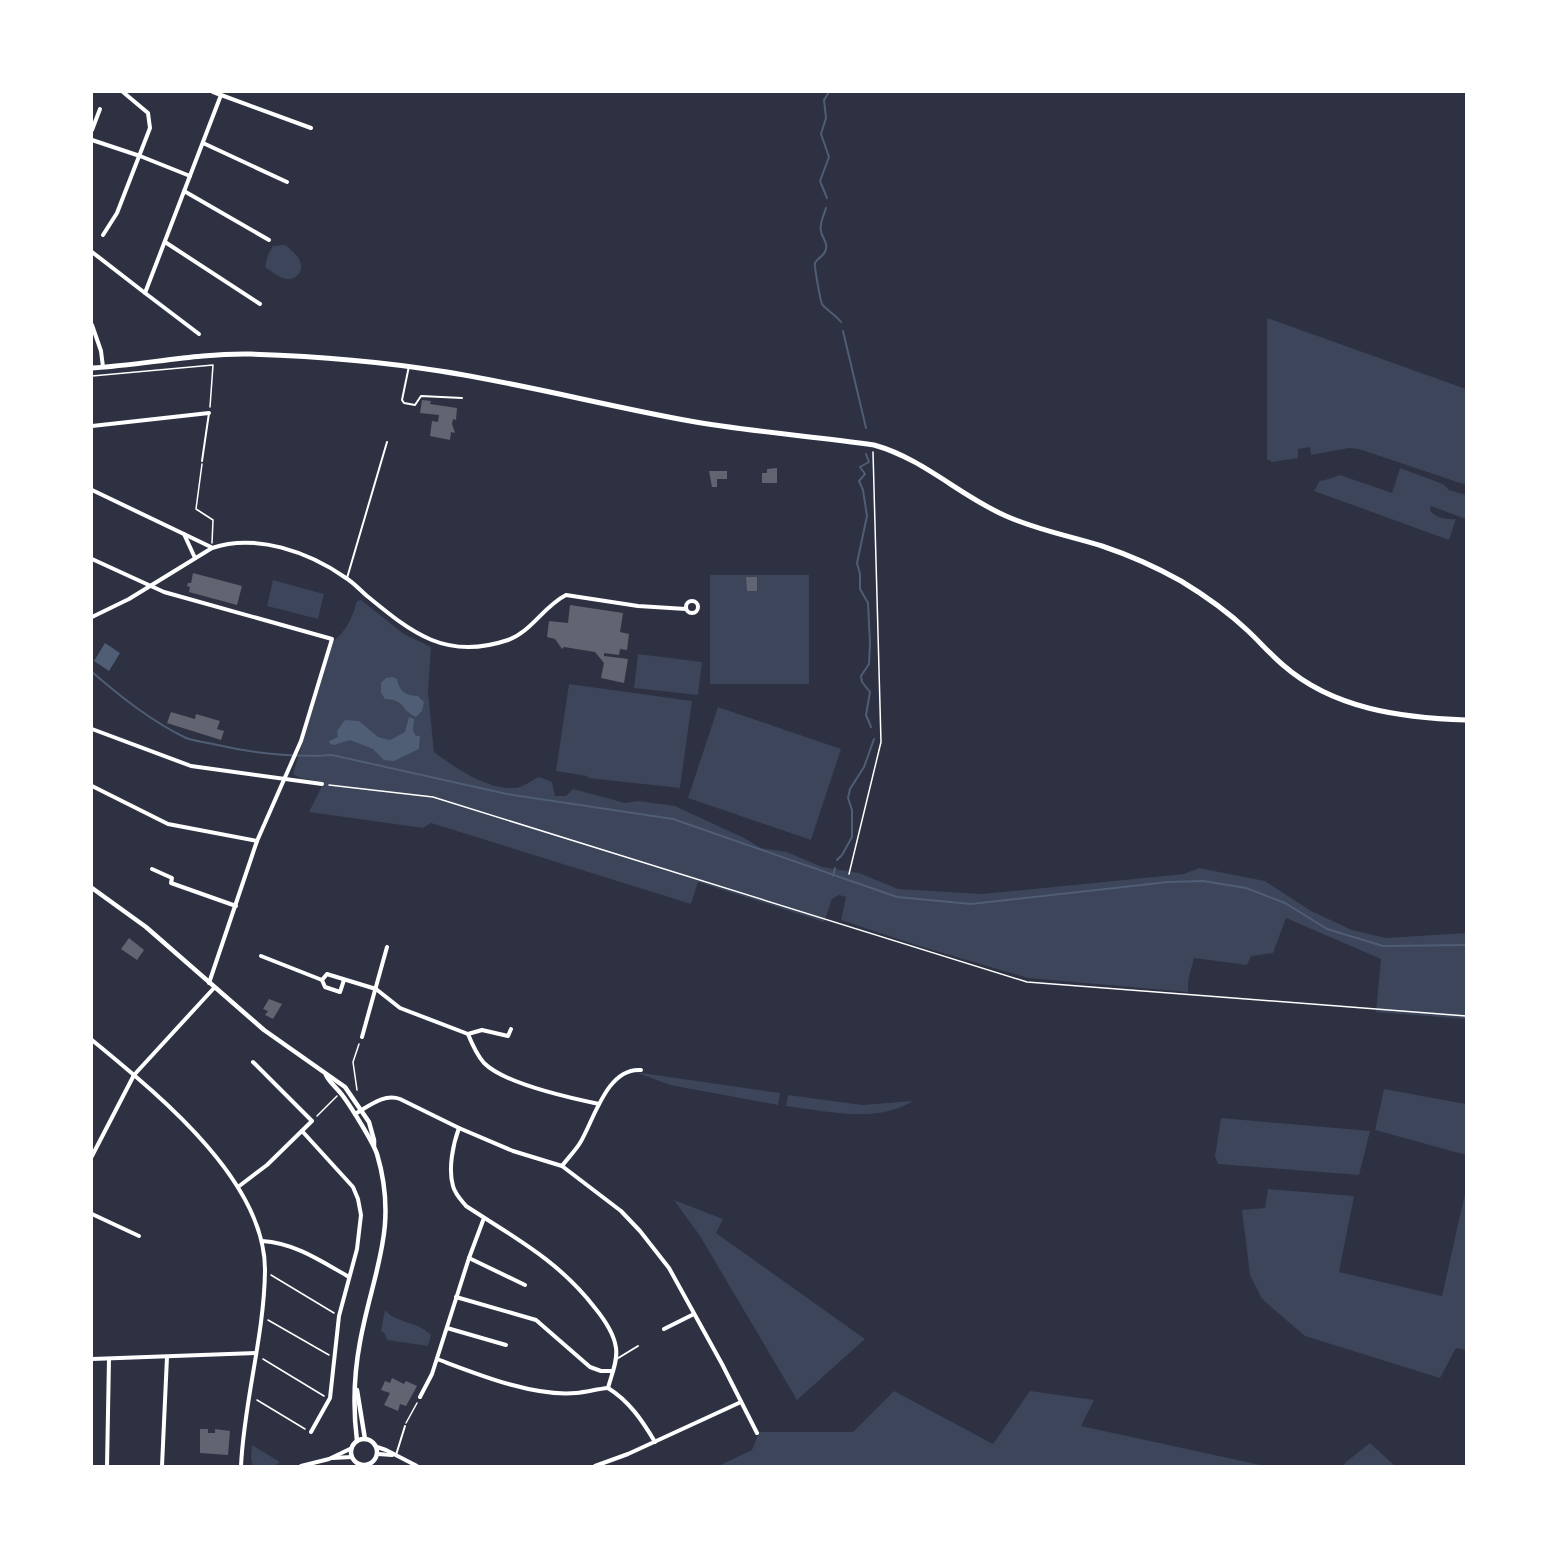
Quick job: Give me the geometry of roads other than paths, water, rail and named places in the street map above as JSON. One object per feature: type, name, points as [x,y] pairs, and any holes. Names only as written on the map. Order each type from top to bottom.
[{"type":"main road","points":[[92,368],[241,354],[409,366],[512,384],[573,399],[716,426],[874,445],[916,461],[968,496],[1003,515],[1039,529],[1124,554],[1172,577],[1224,610],[1283,665],[1325,693],[1381,711],[1467,720]]},
{"type":"street","points":[[103,235],[117,213],[150,128],[150,119],[143,107],[123,92]]},
{"type":"street","points":[[213,92],[311,128]]},
{"type":"street","points":[[145,293],[221,94]]},
{"type":"street","points":[[92,130],[100,109]]},
{"type":"street","points":[[92,139],[190,176]]},
{"type":"street","points":[[203,143],[287,182]]},
{"type":"street","points":[[184,191],[269,240]]},
{"type":"street","points":[[165,242],[261,304]]},
{"type":"street","points":[[92,252],[199,334]]},
{"type":"street","points":[[92,325],[101,351],[103,368]]},
{"type":"street","points":[[92,426],[209,413]]},
{"type":"street","points":[[92,490],[212,548]]},
{"type":"street","points":[[184,533],[195,558]]},
{"type":"street","points":[[92,616],[121,603],[212,548],[225,543],[272,545],[294,551],[347,578],[407,629],[432,640],[459,646],[484,645],[510,639],[566,595],[638,606],[686,609]]},
{"type":"street","points":[[92,559],[149,587],[332,639],[301,741],[257,841],[211,986],[134,1075],[92,1156]]},
{"type":"street","points":[[92,729],[191,766],[322,784]]},
{"type":"street","points":[[92,786],[168,824],[257,841]]},
{"type":"street","points":[[152,869],[172,878],[171,883],[236,906]]},
{"type":"street","points":[[92,888],[146,927],[264,1030],[345,1087],[369,1122],[374,1146]]},
{"type":"street","points":[[362,1037],[387,947]]},
{"type":"street","points":[[261,956],[322,980],[325,987],[340,992],[344,980]]},
{"type":"street","points":[[322,980],[327,974],[376,989],[400,1008],[468,1034],[482,1030],[508,1036],[511,1029]]},
{"type":"street","points":[[468,1034],[485,1064],[507,1078],[599,1104]]},
{"type":"street","points":[[92,1040],[166,1102],[193,1131],[238,1187],[262,1241],[265,1274],[241,1467]]},
{"type":"street","points":[[238,1187],[267,1165],[312,1121],[253,1062]]},
{"type":"street","points":[[562,1166],[580,1143],[599,1104],[615,1079],[633,1069],[641,1070]]},
{"type":"street","points":[[326,1074],[329,1082],[355,1114],[374,1146],[386,1189],[385,1240],[360,1342],[354,1406],[357,1441]]},
{"type":"street","points":[[355,1114],[385,1097],[393,1096],[513,1151],[562,1166],[621,1211],[669,1268],[757,1433]]},
{"type":"street","points":[[459,1128],[452,1146],[452,1185],[458,1196],[466,1206],[541,1255],[567,1275],[604,1320],[616,1347],[608,1388]]},
{"type":"street","points":[[302,1131],[345,1176],[358,1199],[361,1215],[361,1230],[338,1327],[330,1398],[323,1415],[311,1432]]},
{"type":"street","points":[[92,1214],[139,1236]]},
{"type":"street","points":[[420,1397],[429,1382],[469,1257],[484,1218]]},
{"type":"street","points":[[262,1241],[284,1244],[298,1249],[349,1277]]},
{"type":"street","points":[[469,1257],[525,1285]]},
{"type":"street","points":[[456,1297],[536,1320],[590,1367],[601,1371],[612,1371]]},
{"type":"street","points":[[664,1329],[694,1314]]},
{"type":"street","points":[[447,1328],[506,1345]]},
{"type":"street","points":[[92,1359],[256,1353]]},
{"type":"street","points":[[162,1467],[166,1357]]},
{"type":"street","points":[[107,1467],[109,1359]]},
{"type":"street","points":[[437,1359],[503,1381],[540,1390],[576,1393],[608,1388],[621,1396],[642,1419],[655,1442]]},
{"type":"street","points":[[356,1385],[365,1439]]},
{"type":"street","points":[[596,1467],[741,1402]]},
{"type":"street","points":[[301,1467],[329,1459],[352,1448],[357,1441],[365,1439],[376,1447],[378,1454],[373,1465],[365,1466],[356,1462],[352,1457],[352,1448]]},
{"type":"street","points":[[376,1447],[415,1466]]},
{"type":"street","points":[[378,1454],[396,1455]]},
{"type":"street","points":[[329,1459],[352,1457]]},
{"type":"lane","points":[[409,366],[402,400],[404,403],[415,405],[420,396],[462,398]]},
{"type":"lane","points":[[202,461],[209,413]]},
{"type":"lane","points":[[347,578],[387,442]]},
{"type":"lane","points":[[615,1360],[638,1346]]},
{"type":"lane","points":[[396,1455],[405,1426]]},
{"type":"waterway","points":[[827,198],[820,181],[829,157],[821,134],[826,118],[824,100],[829,92]]},
{"type":"waterway","points":[[826,208],[821,222],[826,249],[815,263],[815,270],[822,304],[841,322]]},
{"type":"waterway","points":[[843,331],[866,428]]},
{"type":"waterway","points":[[866,454],[869,462],[860,467],[865,474],[859,481],[863,490],[867,516],[857,563],[860,589],[868,603],[869,664],[861,676],[862,682],[870,692],[866,715],[871,727]]},
{"type":"waterway","points":[[92,672],[149,716],[189,739],[272,754],[332,755],[507,794],[673,819],[897,897],[971,904],[1168,882],[1203,881],[1246,888],[1285,903],[1327,929],[1383,946],[1466,945]]},
{"type":"waterway","points":[[837,860],[852,837],[852,810],[848,798],[850,789],[864,767],[874,739]]},
{"type":"waterway","points":[[833,876],[835,868]]}]
